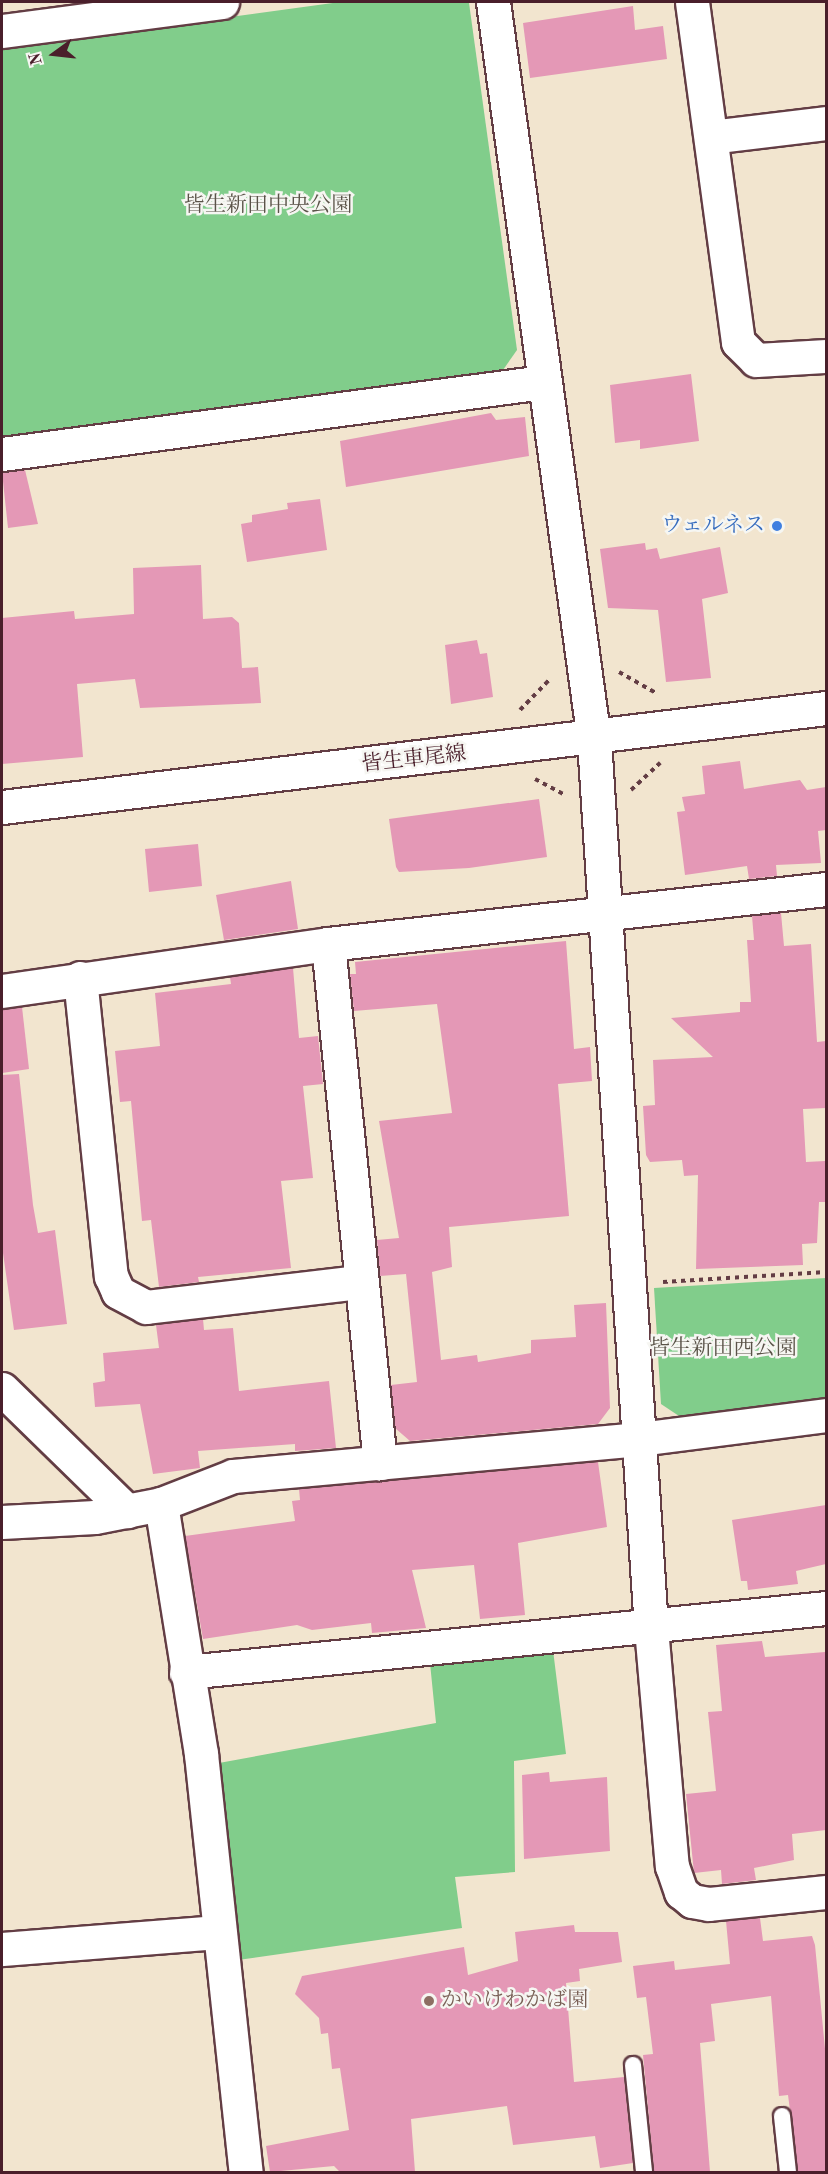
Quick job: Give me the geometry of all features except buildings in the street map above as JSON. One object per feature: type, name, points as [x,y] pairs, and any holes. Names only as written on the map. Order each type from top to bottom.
[{"type":"street","points":[[2,31],[182,4],[222,2]]},
{"type":"street","points":[[493,2],[543,382],[594,740],[651,1628],[672,1866],[681,1892],[692,1901],[709,1904],[826,1892]]},
{"type":"street","points":[[692,2],[738,342],[756,360],[826,356]]},
{"type":"street","points":[[711,137],[826,123]]},
{"type":"street","points":[[2,454],[543,382]]},
{"type":"street","name":"皆生車尾線","points":[[2,807],[594,740],[826,708]]},
{"type":"street","points":[[2,991],[328,944],[606,911],[826,889]]},
{"type":"street","points":[[328,944],[360,1282],[380,1463]]},
{"type":"street","points":[[80,978],[111,1275],[118,1292],[146,1307],[360,1282]]},
{"type":"street","points":[[2,1389],[127,1511]]},
{"type":"street","points":[[2,1522],[127,1511],[161,1504],[233,1476],[639,1439],[826,1415]]},
{"type":"street","points":[[161,1504],[186,1672],[201,1754],[217,1932],[246,2172]]},
{"type":"street","points":[[186,1672],[651,1628],[826,1608]]},
{"type":"street","points":[[2,1949],[217,1932]]},
{"type":"lane","points":[[633,2064],[644,2172]]},
{"type":"lane","points":[[782,2116],[788,2172]]},
{"type":"path","points":[[612,666],[631,682],[664,695]]},
{"type":"path","points":[[514,713],[538,695],[556,671]]},
{"type":"path","points":[[625,800],[665,761]]},
{"type":"path","points":[[523,775],[567,798]]},
{"type":"path","points":[[660,1282],[826,1272]]},
{"type":"green space","name":"皆生新田中央公園","points":[[340,2],[469,3],[517,350],[503,370],[2,437],[2,48]]},
{"type":"green space","name":"皆生新田西公園","points":[[826,1278],[826,1401],[682,1418],[661,1404],[654,1288]]},
{"type":"green space","points":[[553,1650],[566,1754],[514,1761],[515,1872],[455,1877],[462,1928],[238,1960],[219,1763],[436,1723],[430,1663]]},
{"type":"place","name":"ウェルネス","points":[[777,526]]},
{"type":"place","name":"かいけわかば園","points":[[429,2001]]}]
